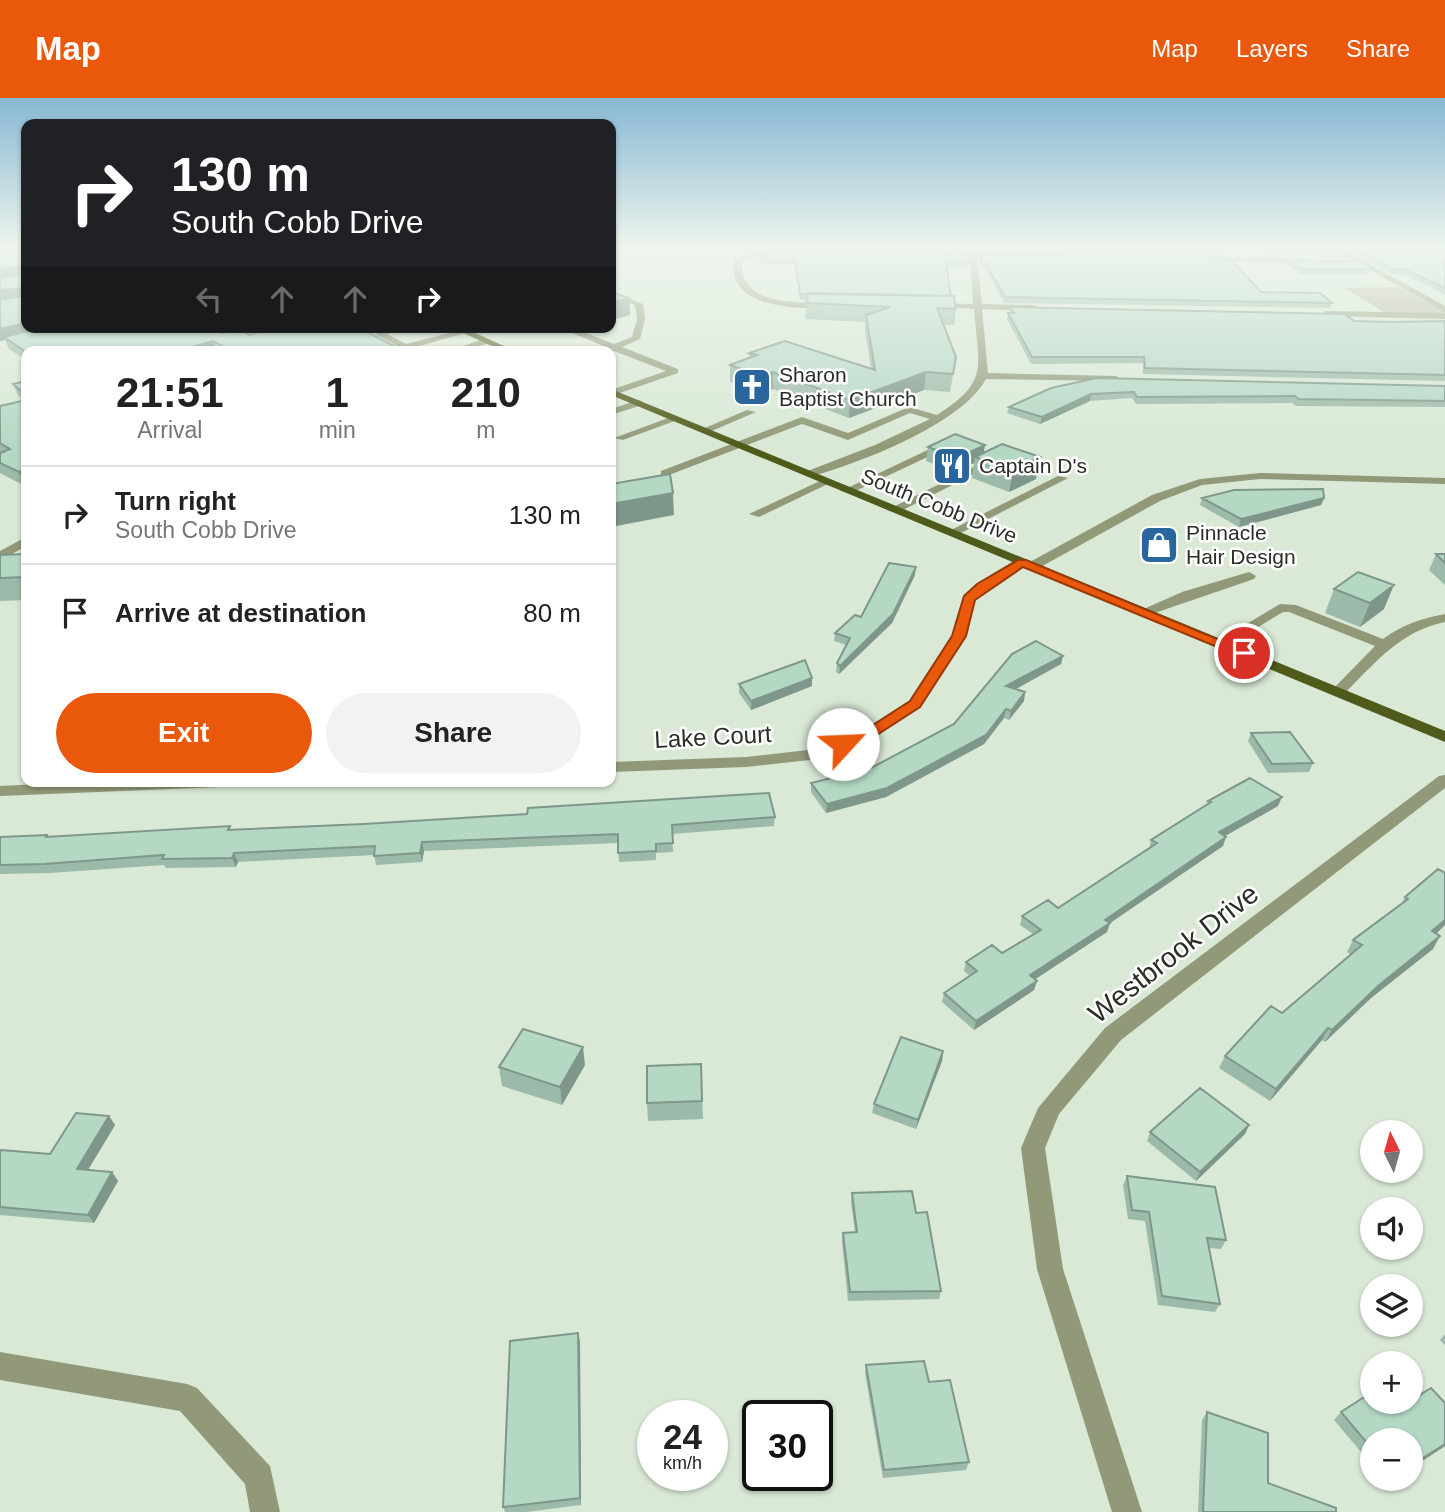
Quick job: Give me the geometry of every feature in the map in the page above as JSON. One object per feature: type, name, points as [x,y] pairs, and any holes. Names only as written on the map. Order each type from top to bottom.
[{"type":"main road","points":[[467,333],[498,346]]},
{"type":"main road","name":"South Cobb Drive","points":[[616,394],[1445,737]]},
{"type":"street","points":[[616,348],[636,339],[639,315]]},
{"type":"street","points":[[809,474],[924,427],[977,393],[983,376],[977,315]]},
{"type":"street","points":[[1376,315],[1445,316]]},
{"type":"street","points":[[382,333],[379,334],[403,346]]},
{"type":"street","points":[[409,346],[461,333]]},
{"type":"street","points":[[577,333],[610,346]]},
{"type":"street","points":[[470,346],[486,341]]},
{"type":"street","points":[[616,348],[675,371],[616,391]]},
{"type":"street","points":[[983,376],[1135,379]]},
{"type":"street","points":[[616,410],[638,403]]},
{"type":"street","points":[[665,473],[802,420],[848,437],[909,410],[939,419]]},
{"type":"street","points":[[703,431],[751,412]]},
{"type":"street","points":[[619,438],[675,419]]},
{"type":"street","points":[[846,491],[962,442],[924,427]]},
{"type":"street","points":[[893,510],[1003,457],[991,453]]},
{"type":"street","points":[[951,533],[1062,478],[1042,471]]},
{"type":"street","name":"Lake Court","points":[[616,767],[746,762],[819,754],[867,735],[915,704],[959,636],[969,598],[981,587],[1156,498],[1200,482],[1260,476],[1445,481]]},
{"type":"street","points":[[755,514],[825,482]]},
{"type":"street","points":[[2,556],[21,544]]},
{"type":"street","points":[[2,556],[21,556]]},
{"type":"street","points":[[1144,612],[1249,576]]},
{"type":"street","points":[[1220,644],[1280,608],[1291,608],[1385,645]]},
{"type":"street","points":[[1338,692],[1399,632],[1414,624],[1445,618]]},
{"type":"street","name":"Westbrook Drive","points":[[1127,1512],[1050,1269],[1034,1148],[1050,1108],[1113,1034],[1445,780]]},
{"type":"street","points":[[0,791],[97,787]]},
{"type":"street","points":[[0,1366],[187,1398],[259,1477],[265,1512]]},
{"type":"building","points":[[0,315],[21,315],[21,324],[0,329]]},
{"type":"building","points":[[866,315],[940,315],[956,357],[953,374],[926,372],[850,400],[773,372],[761,376],[730,365],[757,355],[749,353],[785,341],[875,370]]},
{"type":"building","points":[[1009,315],[1346,315],[1354,321],[1445,321],[1445,375],[1145,368],[1144,357],[1032,357]]},
{"type":"building","points":[[21,333],[369,333],[394,346],[223,346],[213,341],[195,346],[21,346],[21,349],[4,337]]},
{"type":"building","points":[[1097,378],[1445,386],[1445,401],[1298,399],[1295,396],[1137,397],[1134,392],[1091,394],[1042,417],[1009,407],[1051,388]]},
{"type":"building","points":[[21,382],[21,391],[13,384]]},
{"type":"building","points":[[21,401],[21,471],[0,463],[0,453],[10,449],[0,443],[0,406]]},
{"type":"building","points":[[955,434],[985,445],[958,458],[928,447]]},
{"type":"building","points":[[1002,444],[1040,457],[1013,471],[975,457]]},
{"type":"building","points":[[670,474],[673,493],[616,503],[616,483]]},
{"type":"building","points":[[1323,489],[1324,498],[1241,519],[1202,498],[1234,490]]},
{"type":"building","points":[[21,554],[21,577],[0,578],[0,555]]},
{"type":"building","points":[[1436,554],[1445,554],[1445,563]]},
{"type":"building","points":[[889,563],[916,567],[893,614],[840,666],[837,663],[850,638],[835,633],[855,615],[861,617]]},
{"type":"building","points":[[1358,572],[1394,585],[1370,603],[1334,589]]},
{"type":"building","points":[[1036,641],[1063,656],[1006,686],[1025,692],[1011,711],[1006,709],[986,735],[887,788],[827,804],[811,783],[871,768],[954,724],[1012,654]]},
{"type":"building","points":[[805,660],[812,678],[751,701],[739,684]]},
{"type":"building","points":[[1290,732],[1313,763],[1272,764],[1251,733]]},
{"type":"building","points":[[1250,778],[1282,797],[1219,832],[1226,837],[1105,920],[1110,923],[1030,975],[1037,981],[976,1021],[944,993],[977,971],[966,962],[992,945],[1002,953],[1041,930],[1022,916],[1048,900],[1058,908],[1157,843],[1151,840],[1211,802],[1208,801]]},
{"type":"building","points":[[769,793],[775,817],[672,825],[673,843],[656,844],[656,851],[618,853],[618,834],[422,842],[420,853],[374,856],[375,846],[234,853],[232,858],[162,859],[164,855],[0,865],[0,837],[47,835],[46,837],[230,826],[228,830],[364,824],[527,814],[528,808]]},
{"type":"building","points":[[1438,869],[1445,873],[1445,920],[1432,931],[1440,936],[1378,986],[1332,1030],[1328,1028],[1276,1089],[1225,1056],[1271,1006],[1282,1013],[1362,945],[1353,940],[1408,899],[1405,897]]},
{"type":"building","points":[[523,1029],[583,1047],[560,1087],[499,1067]]},
{"type":"building","points":[[901,1037],[943,1051],[918,1120],[874,1104]]},
{"type":"building","points":[[701,1064],[702,1101],[647,1103],[647,1066]]},
{"type":"building","points":[[1200,1088],[1249,1125],[1200,1172],[1150,1132]]},
{"type":"building","points":[[76,1113],[109,1116],[77,1169],[112,1172],[88,1215],[0,1207],[1,1150],[50,1154]]},
{"type":"building","points":[[1127,1176],[1215,1187],[1226,1240],[1207,1238],[1220,1304],[1162,1296],[1149,1212],[1132,1210]]},
{"type":"building","points":[[912,1191],[916,1213],[927,1212],[941,1291],[850,1292],[843,1233],[857,1232],[852,1193]]},
{"type":"building","points":[[578,1333],[580,1498],[503,1507],[510,1341]]},
{"type":"building","points":[[924,1361],[929,1382],[950,1380],[969,1462],[884,1470],[866,1365]]},
{"type":"building","points":[[1431,1388],[1445,1403],[1445,1444],[1423,1458],[1423,1428],[1360,1428],[1360,1435],[1341,1412],[1360,1400],[1360,1414],[1423,1414],[1423,1393]]},
{"type":"building","points":[[1207,1412],[1268,1433],[1268,1483],[1336,1508],[1336,1512],[1203,1512]]},
{"type":"place","name":"Sharon Baptist Church","points":[[752,387]]},
{"type":"place","name":"Captain D's","points":[[952,466]]},
{"type":"place","name":"Pinnacle Hair Design","points":[[1159,545]]},
{"type":"route","points":[[843,744],[867,735],[915,704],[959,636],[969,598],[981,587],[1022,562],[1244,653]]}]
